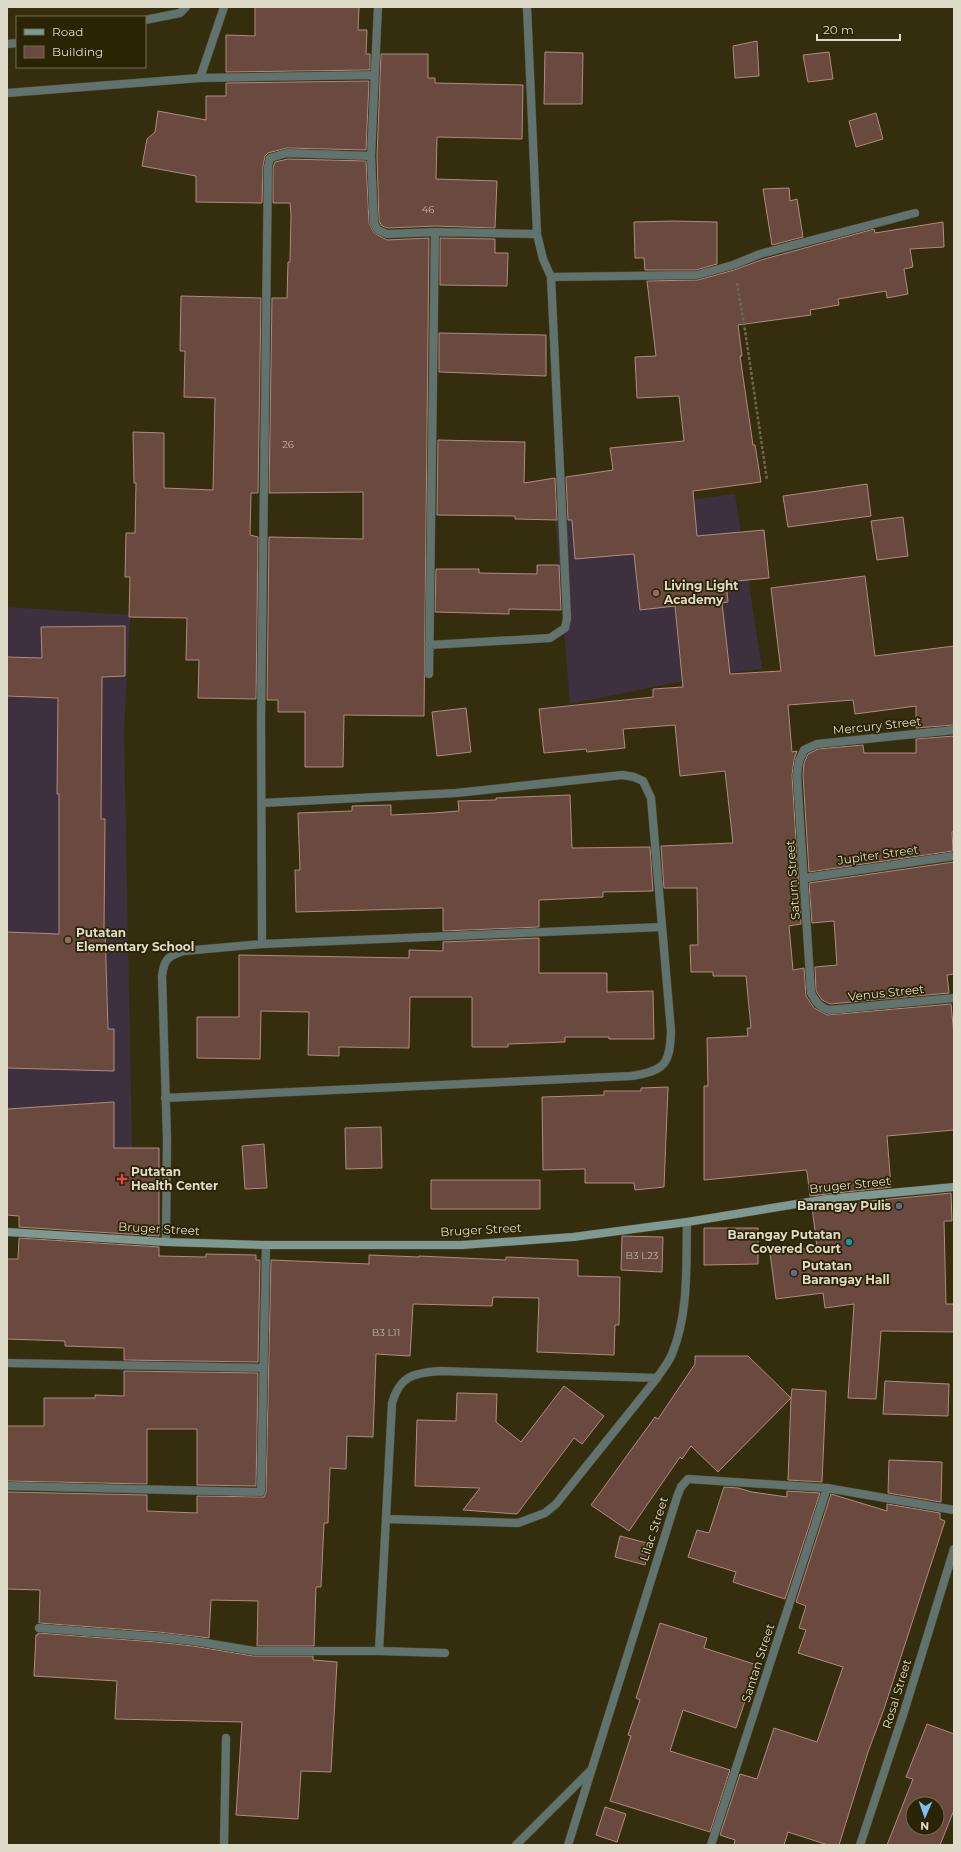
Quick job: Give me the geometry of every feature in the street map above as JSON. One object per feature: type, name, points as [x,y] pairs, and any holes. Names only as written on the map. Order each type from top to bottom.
[{"type":"street","points":[[146,20],[180,13],[186,7]]},
{"type":"street","points":[[200,78],[224,7]]},
{"type":"street","points":[[378,7],[371,156],[374,223],[378,230],[387,234],[435,232],[537,234]]},
{"type":"street","points":[[429,645],[550,638],[566,628],[567,607],[551,278],[543,259],[537,234],[526,7]]},
{"type":"street","points":[[7,93],[200,78],[374,75]]},
{"type":"street","points":[[262,944],[261,719],[268,167],[270,158],[287,153],[371,156]]},
{"type":"street","points":[[551,278],[697,275],[733,265],[760,254],[916,213]]},
{"type":"street","points":[[429,674],[435,232]]},
{"type":"street","name":"Mercury Street","points":[[804,750],[817,744],[954,730]]},
{"type":"street","name":"Saturn Street","points":[[804,750],[799,761],[798,776],[811,993],[821,1008]]},
{"type":"street","points":[[165,1098],[631,1076],[648,1074],[664,1065],[670,1051],[671,1030],[651,798],[643,781],[634,777],[623,775],[456,793],[262,803]]},
{"type":"street","name":"Jupiter Street","points":[[805,878],[954,856]]},
{"type":"street","points":[[166,1242],[162,976],[166,960],[174,954],[184,951],[262,944],[662,927]]},
{"type":"street","name":"Venus Street","points":[[821,1008],[829,1010],[843,1010],[954,998]]},
{"type":"street","name":"Bruger Street","points":[[7,1232],[166,1242],[266,1245],[462,1245],[573,1237],[687,1222],[827,1199],[954,1187]]},
{"type":"street","points":[[386,1519],[518,1523],[545,1513],[556,1504],[657,1378],[672,1355],[679,1335],[683,1313],[687,1222]]},
{"type":"street","points":[[7,1486],[261,1492],[266,1245]]},
{"type":"street","points":[[7,1363],[263,1368]]},
{"type":"street","points":[[379,1651],[392,1403],[396,1390],[404,1380],[418,1372],[440,1371],[657,1378]]},
{"type":"street","name":"Lilac Street","points":[[568,1845],[681,1487],[688,1479],[698,1478],[827,1488],[954,1510]]},
{"type":"street","name":"Santan Street","points":[[711,1845],[827,1488]]},
{"type":"street","name":"Rosal Street","points":[[860,1845],[904,1712],[954,1550]]},
{"type":"street","points":[[39,1628],[157,1636],[254,1651],[379,1651],[445,1654]]},
{"type":"street","points":[[224,1845],[226,1738]]},
{"type":"street","points":[[516,1845],[591,1770]]},
{"type":"path","points":[[733,265],[745,330],[767,480]]},
{"type":"shaded area","name":"Living Light Academy","points":[[735,494],[762,669],[712,675],[570,704],[555,517]]},
{"type":"shaded area","name":"Putatan Elementary School","points":[[7,607],[130,615],[124,731],[132,1149],[7,1162]]},
{"type":"building","points":[[255,7],[359,7],[358,30],[367,30],[366,54],[370,54],[370,70],[226,72],[226,35],[255,36]]},
{"type":"building","points":[[757,41],[759,76],[735,78],[733,46]]},
{"type":"building","points":[[545,52],[583,53],[582,104],[544,104]]},
{"type":"building","points":[[829,52],[833,79],[808,82],[803,55]]},
{"type":"building","points":[[381,54],[428,54],[428,78],[435,78],[435,83],[523,85],[522,139],[437,137],[436,179],[497,181],[495,228],[435,226],[388,228],[382,226],[379,221],[377,156]]},
{"type":"building","points":[[369,81],[366,150],[287,148],[268,153],[265,156],[263,167],[262,203],[196,202],[196,176],[142,166],[147,139],[155,132],[158,111],[206,120],[206,96],[226,96],[226,83]]},
{"type":"building","points":[[876,113],[883,139],[856,147],[849,121]]},
{"type":"building","points":[[288,159],[366,161],[369,223],[374,233],[387,240],[429,238],[424,716],[344,715],[343,767],[305,767],[305,712],[278,712],[278,700],[267,700],[269,537],[363,539],[363,492],[269,493],[272,298],[287,298],[288,262],[290,262],[291,215],[290,203],[273,203],[273,168],[275,162]]},
{"type":"building","points":[[789,188],[790,201],[797,199],[803,237],[772,245],[763,189]]},
{"type":"building","points":[[634,222],[717,222],[717,264],[696,270],[645,270],[644,258],[635,258]]},
{"type":"building","points":[[943,222],[944,247],[910,249],[913,267],[904,269],[908,294],[887,298],[886,291],[838,299],[839,305],[810,310],[811,315],[738,325],[742,356],[740,356],[753,445],[755,445],[761,482],[693,491],[697,536],[764,530],[769,578],[726,582],[728,602],[722,603],[730,674],[781,671],[771,588],[865,576],[875,656],[954,646],[954,725],[916,728],[916,706],[855,714],[853,700],[788,705],[792,752],[797,751],[792,775],[801,924],[789,926],[793,970],[804,968],[806,996],[814,1008],[827,1015],[951,1004],[954,1035],[954,1130],[887,1136],[891,1187],[810,1196],[806,1170],[704,1180],[704,1086],[708,1086],[707,1038],[748,1036],[747,1028],[751,1028],[746,976],[713,976],[713,972],[691,972],[690,945],[698,945],[697,888],[664,888],[661,846],[733,843],[725,771],[680,776],[675,725],[623,729],[625,748],[587,752],[586,749],[544,753],[539,709],[653,697],[653,689],[683,687],[675,606],[640,610],[634,554],[575,559],[572,520],[568,520],[566,477],[613,470],[610,448],[684,441],[679,396],[637,398],[635,357],[656,356],[647,281],[698,280],[734,270],[761,260],[874,229],[875,233]]},
{"type":"building","points":[[440,238],[495,239],[495,253],[508,253],[507,286],[440,285]]},
{"type":"building","points":[[181,296],[261,298],[258,493],[251,493],[250,535],[258,537],[256,699],[198,698],[199,660],[186,660],[187,618],[129,617],[130,577],[125,577],[126,533],[135,533],[136,483],[134,483],[133,432],[164,433],[164,488],[213,490],[215,398],[184,397],[185,351],[180,351]]},
{"type":"building","points":[[439,333],[546,335],[546,376],[439,372]]},
{"type":"building","points":[[438,440],[525,442],[524,483],[555,478],[557,520],[515,519],[515,516],[437,515]]},
{"type":"building","points":[[867,484],[871,516],[788,527],[783,496]]},
{"type":"building","points":[[903,517],[908,556],[877,560],[871,521]]},
{"type":"building","points":[[537,565],[559,565],[561,610],[509,609],[509,614],[435,612],[436,569],[479,569],[479,573],[537,574]]},
{"type":"building","points":[[125,626],[125,676],[102,677],[101,819],[105,819],[104,929],[108,1029],[114,1029],[114,1071],[7,1068],[7,932],[59,934],[59,794],[57,794],[58,698],[7,696],[7,657],[42,658],[41,627]]},
{"type":"building","points":[[466,708],[471,752],[437,756],[432,712]]},
{"type":"building","points":[[954,736],[953,851],[809,872],[803,775],[804,763],[808,754],[818,749],[863,745],[864,753],[916,753],[916,739]]},
{"type":"building","points":[[570,795],[572,848],[650,847],[653,891],[603,892],[603,897],[539,900],[539,927],[443,931],[443,908],[296,912],[295,870],[300,870],[298,813],[352,811],[352,806],[391,805],[391,815],[433,813],[459,811],[458,801]]},
{"type":"building","points":[[954,862],[954,974],[947,975],[949,993],[830,1004],[822,1000],[816,991],[815,967],[837,965],[834,921],[812,923],[809,883]]},
{"type":"building","points":[[539,938],[539,973],[607,973],[607,992],[653,991],[654,1039],[565,1037],[565,1042],[508,1044],[508,1047],[472,1047],[472,997],[410,997],[409,1048],[339,1047],[339,1056],[308,1055],[309,1012],[261,1011],[260,1059],[197,1058],[197,1017],[239,1017],[239,955],[409,958],[409,950],[443,951],[443,942]]},
{"type":"building","points":[[668,1087],[664,1187],[635,1190],[634,1183],[585,1183],[585,1169],[543,1170],[542,1097],[604,1095],[604,1091],[641,1091],[641,1088]]},
{"type":"building","points":[[114,1102],[114,1148],[159,1148],[159,1236],[19,1227],[19,1216],[7,1215],[7,1109]]},
{"type":"building","points":[[381,1127],[382,1168],[346,1169],[345,1128]]},
{"type":"building","points":[[264,1144],[267,1188],[245,1189],[242,1146]]},
{"type":"building","points":[[431,1180],[540,1180],[540,1209],[431,1209]]},
{"type":"building","points":[[951,1193],[952,1221],[944,1221],[946,1304],[954,1304],[954,1332],[881,1331],[876,1399],[848,1398],[854,1304],[825,1308],[823,1293],[776,1299],[770,1253],[817,1247],[812,1207]]},
{"type":"building","points":[[704,1228],[758,1228],[758,1264],[704,1265]]},
{"type":"building","points":[[622,1236],[663,1237],[662,1272],[621,1270]]},
{"type":"building","points":[[19,1238],[159,1247],[159,1256],[206,1257],[206,1254],[256,1255],[256,1260],[260,1260],[258,1362],[124,1360],[124,1348],[65,1346],[65,1341],[7,1339],[7,1259],[18,1259]]},
{"type":"building","points":[[369,1255],[506,1260],[506,1257],[578,1260],[578,1276],[620,1277],[619,1325],[615,1325],[614,1355],[537,1352],[539,1298],[493,1297],[492,1306],[413,1304],[410,1356],[376,1354],[373,1437],[347,1436],[346,1469],[330,1468],[328,1523],[324,1523],[321,1587],[316,1587],[314,1646],[257,1646],[258,1601],[211,1600],[209,1638],[158,1632],[39,1623],[40,1590],[7,1589],[7,1492],[147,1495],[147,1511],[197,1513],[197,1496],[264,1497],[266,1492],[271,1260],[369,1264]]},
{"type":"building","points":[[695,1356],[748,1356],[791,1398],[718,1472],[691,1446],[682,1459],[680,1457],[629,1531],[591,1505],[655,1417],[658,1419],[695,1364]]},
{"type":"building","points":[[124,1371],[258,1373],[256,1486],[197,1485],[197,1429],[147,1429],[147,1484],[7,1481],[7,1426],[44,1426],[44,1398],[95,1398],[95,1395],[124,1396]]},
{"type":"building","points":[[885,1381],[949,1384],[948,1416],[883,1414]]},
{"type":"building","points":[[564,1386],[604,1416],[582,1444],[574,1438],[517,1514],[463,1510],[480,1488],[415,1486],[417,1420],[456,1421],[457,1393],[497,1394],[496,1422],[521,1442]]},
{"type":"building","points":[[792,1389],[826,1391],[822,1482],[788,1480]]},
{"type":"building","points":[[889,1460],[942,1462],[941,1502],[888,1493]]},
{"type":"building","points":[[724,1487],[738,1488],[752,1492],[787,1497],[787,1491],[820,1493],[785,1599],[733,1582],[736,1572],[688,1557],[697,1530],[709,1533]]},
{"type":"building","points":[[831,1494],[887,1511],[887,1504],[940,1513],[940,1519],[945,1521],[884,1709],[868,1752],[839,1845],[828,1845],[788,1832],[784,1845],[734,1845],[735,1840],[720,1835],[740,1774],[757,1779],[774,1728],[817,1742],[843,1667],[798,1653],[806,1630],[799,1628],[806,1606],[796,1602]]},
{"type":"building","points":[[620,1536],[651,1544],[645,1565],[615,1557]]},
{"type":"building","points":[[660,1623],[707,1638],[704,1648],[757,1665],[736,1728],[683,1710],[670,1751],[730,1770],[710,1832],[610,1801],[631,1736],[628,1735],[640,1700],[636,1698]]},
{"type":"building","points":[[38,1633],[156,1642],[193,1646],[253,1656],[313,1656],[313,1660],[337,1662],[331,1772],[301,1771],[298,1819],[236,1815],[242,1722],[115,1719],[117,1681],[34,1676],[36,1635],[38,1635]]},
{"type":"building","points":[[927,1724],[954,1734],[954,1810],[945,1832],[945,1796],[906,1796],[913,1779],[906,1777]]},
{"type":"building","points":[[905,1799],[905,1836],[944,1836],[940,1845],[887,1845]]},
{"type":"building","points":[[605,1807],[626,1814],[617,1842],[596,1835]]},
{"type":"place","name":"Living Light Academy","points":[[656,593]]},
{"type":"place","name":"Putatan Elementary School","points":[[68,940]]},
{"type":"place","name":"Putatan Health Center","points":[[122,1179]]},
{"type":"place","name":"Barangay Pulis","points":[[899,1206]]},
{"type":"place","name":"Barangay Putatan Covered Court","points":[[849,1242]]},
{"type":"place","name":"Putatan Barangay Hall","points":[[794,1273]]}]
